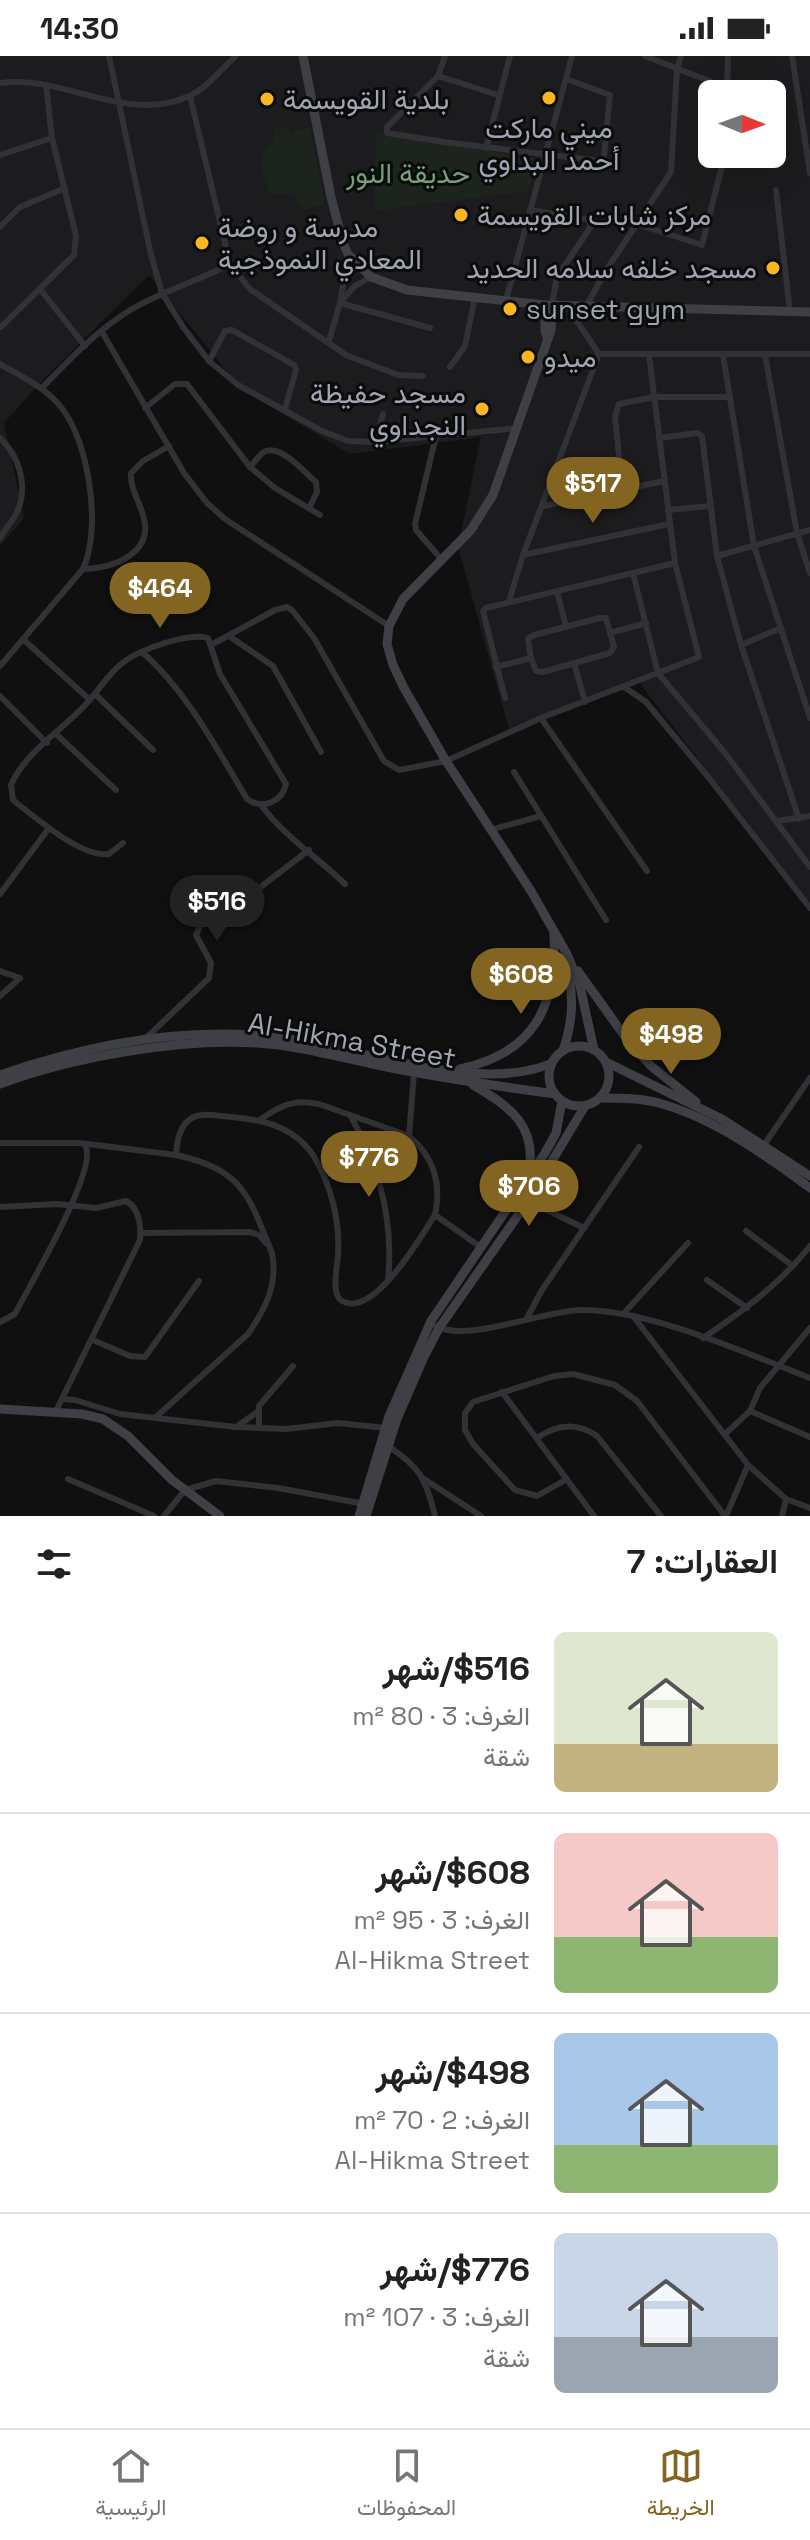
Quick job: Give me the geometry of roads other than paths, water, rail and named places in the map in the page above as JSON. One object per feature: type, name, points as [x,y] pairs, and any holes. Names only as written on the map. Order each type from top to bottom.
[{"type":"street","points":[[109,56],[151,255],[162,293],[209,361],[238,385],[334,437],[376,442],[517,428]]},
{"type":"street","points":[[0,83],[12,81],[46,85],[120,103],[152,105],[190,96],[236,56]]},
{"type":"street","points":[[303,56],[331,197],[348,254],[340,303],[329,341]]},
{"type":"street","points":[[445,56],[438,76],[387,127],[386,132],[486,148],[600,161],[604,158],[610,95],[566,79]]},
{"type":"street","points":[[486,148],[510,56]]},
{"type":"street","points":[[506,300],[572,56]]},
{"type":"street","points":[[645,56],[702,80]]},
{"type":"street","points":[[587,305],[671,172],[677,69],[681,56]]},
{"type":"street","points":[[727,80],[728,56]]},
{"type":"street","points":[[792,56],[810,173]]},
{"type":"street","points":[[438,76],[498,95]]},
{"type":"street","points":[[1,327],[74,255],[76,249],[76,236],[52,138],[46,85]]},
{"type":"street","points":[[190,96],[230,264],[250,289],[346,355],[398,375],[423,376]]},
{"type":"street","points":[[0,155],[52,138]]},
{"type":"street","points":[[637,224],[702,245],[721,168]]},
{"type":"street","points":[[0,227],[20,207],[65,188]]},
{"type":"street","points":[[776,190],[790,312]]},
{"type":"street","points":[[530,210],[590,222],[590,228],[557,277],[548,305],[545,331],[550,335]]},
{"type":"street","points":[[348,254],[371,277],[407,290],[548,305],[810,312]]},
{"type":"street","points":[[42,388],[85,346],[134,308],[230,264]]},
{"type":"street","points":[[340,303],[355,286],[371,277]]},
{"type":"street","points":[[40,289],[85,346]]},
{"type":"street","points":[[450,367],[465,346],[475,297]]},
{"type":"street","points":[[340,303],[430,328]]},
{"type":"street","points":[[566,305],[550,335],[486,509],[471,530],[403,599],[389,626],[387,644],[393,665],[446,761],[567,954],[628,1041],[674,1086],[708,1112]]},
{"type":"street","points":[[566,305],[599,354]]},
{"type":"street","points":[[209,361],[225,331],[232,330],[294,365],[296,370],[285,409]]},
{"type":"street","points":[[102,332],[184,473],[214,510],[389,626]]},
{"type":"street","points":[[599,354],[810,354]]},
{"type":"street","points":[[509,601],[523,555],[599,354]]},
{"type":"street","points":[[211,645],[275,610],[289,608],[314,638],[388,766],[399,770],[446,761],[541,718],[699,657],[675,563],[649,355]]},
{"type":"street","points":[[723,355],[754,546],[810,718]]},
{"type":"street","points":[[765,355],[797,533],[810,573]]},
{"type":"street","points":[[0,364],[42,388],[64,410],[88,470],[90,533],[83,569],[0,666]]},
{"type":"street","points":[[145,408],[175,384],[187,384],[250,467],[275,488],[320,515]]},
{"type":"street","points":[[622,488],[616,410],[619,404],[654,397],[730,397]]},
{"type":"street","points":[[376,442],[383,414]]},
{"type":"street","points":[[659,438],[701,435],[717,556],[741,645],[799,819]]},
{"type":"street","points":[[436,436],[415,524],[416,530],[443,560]]},
{"type":"street","points":[[0,438],[17,460],[22,478],[19,507],[3,524],[0,538]]},
{"type":"street","points":[[83,569],[114,566],[138,548],[145,521],[132,488],[131,473],[143,461],[169,446]]},
{"type":"street","points":[[250,467],[265,452],[274,450],[282,453],[316,482],[317,492],[309,508]]},
{"type":"street","points":[[544,506],[664,481]]},
{"type":"street","points":[[668,510],[709,506]]},
{"type":"street","points":[[523,555],[669,524]]},
{"type":"street","points":[[717,556],[810,530]]},
{"type":"street","points":[[505,698],[483,611],[509,601],[675,563]]},
{"type":"street","points":[[633,573],[658,673],[725,753],[809,863]]},
{"type":"street","points":[[557,592],[566,626]]},
{"type":"street","points":[[604,617],[610,633],[612,651],[540,672],[535,670],[528,644],[531,636],[604,617]]},
{"type":"street","points":[[610,633],[646,623]]},
{"type":"street","points":[[741,645],[781,628]]},
{"type":"street","points":[[123,843],[115,852],[97,855],[49,828],[13,800],[11,790],[14,778],[119,665],[142,652],[194,636],[207,637],[220,674],[286,784],[281,798],[261,805]]},
{"type":"street","points":[[229,636],[273,666],[321,752]]},
{"type":"street","points":[[24,640],[153,750]]},
{"type":"street","points":[[142,652],[189,708],[247,799],[261,805],[283,832],[309,850],[345,884]]},
{"type":"street","points":[[496,667],[531,658]]},
{"type":"street","points":[[574,663],[585,702]]},
{"type":"street","points":[[624,687],[642,697],[664,723],[810,908]]},
{"type":"street","points":[[0,696],[47,743]]},
{"type":"street","points":[[541,718],[647,871]]},
{"type":"street","points":[[56,734],[116,790]]},
{"type":"street","points":[[514,772],[606,920]]},
{"type":"street","points":[[490,830],[541,816]]},
{"type":"street","points":[[776,821],[810,816]]},
{"type":"street","points":[[0,894],[49,828]]},
{"type":"street","points":[[145,1039],[209,978],[211,963],[196,935],[200,926],[241,902],[309,850]]},
{"type":"street","points":[[359,1516],[366,1508],[389,1429],[417,1372],[435,1325],[552,1142],[559,1098],[550,1079],[552,1063],[563,1051],[572,1017],[572,992],[550,924]]},
{"type":"street","points":[[452,1071],[500,1056],[529,1034],[544,1013],[550,994],[554,934]]},
{"type":"street","points":[[567,954],[580,986],[594,1050]]},
{"type":"street","points":[[0,971],[20,978],[0,996]]},
{"type":"street","name":"Al-Hikma Street","points":[[0,1075],[90,1049],[196,1034],[268,1036],[452,1071],[514,1074],[552,1063]]},
{"type":"street","name":"Al-Hikma Street","points":[[0,1084],[35,1073],[137,1051],[233,1042],[278,1045],[559,1098]]},
{"type":"street","points":[[563,1051],[578,1046],[594,1050],[606,1062],[708,1112],[810,1176]]},
{"type":"street","points":[[559,1098],[574,1106],[585,1106],[600,1098],[609,1078],[606,1062]]},
{"type":"street","points":[[409,1136],[414,1073]]},
{"type":"street","points":[[764,1145],[810,1078]]},
{"type":"street","points":[[466,1081],[508,1108],[526,1131],[531,1156],[525,1186]]},
{"type":"street","points":[[600,1098],[648,1101],[678,1109],[732,1137],[810,1188]]},
{"type":"street","points":[[176,1155],[181,1128],[191,1118],[202,1115],[261,1119],[299,1140],[320,1168],[334,1206],[338,1296],[350,1303],[364,1300],[387,1283],[435,1215],[439,1199],[433,1164],[424,1148],[409,1136],[304,1101],[281,1105],[261,1119]]},
{"type":"street","points":[[435,1325],[528,1201],[585,1106]]},
{"type":"street","points":[[350,1115],[373,1161],[386,1207],[390,1235],[387,1283]]},
{"type":"street","points":[[0,1143],[85,1145],[176,1155],[219,1168],[246,1195],[272,1253],[274,1283],[259,1318],[248,1334],[156,1417]]},
{"type":"street","points":[[0,1322],[15,1314],[71,1206],[88,1163],[89,1149],[85,1145]]},
{"type":"street","points":[[527,1318],[542,1290],[639,1147]]},
{"type":"street","points":[[0,1207],[42,1204],[96,1208],[129,1201],[135,1208],[140,1240],[55,1413]]},
{"type":"street","points":[[528,1201],[584,1228]]},
{"type":"street","points":[[435,1215],[482,1248]]},
{"type":"street","points":[[746,1231],[793,1266]]},
{"type":"street","points":[[141,1233],[250,1232],[266,1241],[272,1253]]},
{"type":"street","points":[[624,1313],[688,1243]]},
{"type":"street","points":[[703,1338],[747,1308],[810,1246]]},
{"type":"street","points":[[707,1280],[747,1308]]},
{"type":"street","points":[[93,1340],[130,1356],[145,1357],[199,1281]]},
{"type":"street","points":[[435,1325],[475,1332],[527,1318],[580,1310],[624,1313],[703,1338],[810,1378]]},
{"type":"street","points":[[633,1316],[748,1465],[786,1499],[810,1508]]},
{"type":"street","points":[[725,1434],[750,1411],[760,1388],[810,1328]]},
{"type":"street","points":[[236,1427],[257,1412],[293,1366]]},
{"type":"street","points":[[567,1479],[544,1493],[531,1496],[515,1490],[473,1444],[465,1430],[465,1413],[473,1402],[537,1380],[573,1374],[615,1385],[637,1401],[725,1516],[748,1465]]},
{"type":"street","points":[[502,1392],[594,1516]]},
{"type":"street","points":[[62,1399],[120,1414],[236,1427],[294,1429],[338,1423],[389,1429]]},
{"type":"street","points":[[0,1409],[82,1414],[112,1423],[185,1490],[220,1516]]},
{"type":"street","points":[[750,1411],[810,1437]]},
{"type":"street","points":[[257,1412],[259,1428]]},
{"type":"street","points":[[537,1438],[564,1426],[573,1425],[589,1430],[661,1516]]},
{"type":"street","points":[[384,1443],[409,1461],[424,1479],[481,1516]]},
{"type":"street","points":[[68,1479],[154,1516]]},
{"type":"street","points":[[424,1479],[435,1516]]},
{"type":"street","points":[[164,1516],[185,1490],[209,1482],[227,1481],[366,1508]]},
{"type":"street","points":[[782,1516],[786,1499]]},
{"type":"place","name":"ميني ماركت أحمد البداوي","points":[[549,98]]},
{"type":"place","name":"بلدية القويسمة","points":[[267,99]]},
{"type":"place","name":"مركز شابات القويسمة","points":[[461,215]]},
{"type":"place","name":"مدرسة و روضة المعادي النموذجية","points":[[202,243]]},
{"type":"place","name":"مسجد خلفه سلامه الحديد","points":[[773,268]]},
{"type":"place","name":"sunset gym","points":[[510,309]]},
{"type":"place","name":"ميدو","points":[[528,357]]},
{"type":"place","name":"مسجد حفيظة النجداوي","points":[[482,409]]},
{"type":"park label","name":"حديقة النور","points":[[408,173]]}]
